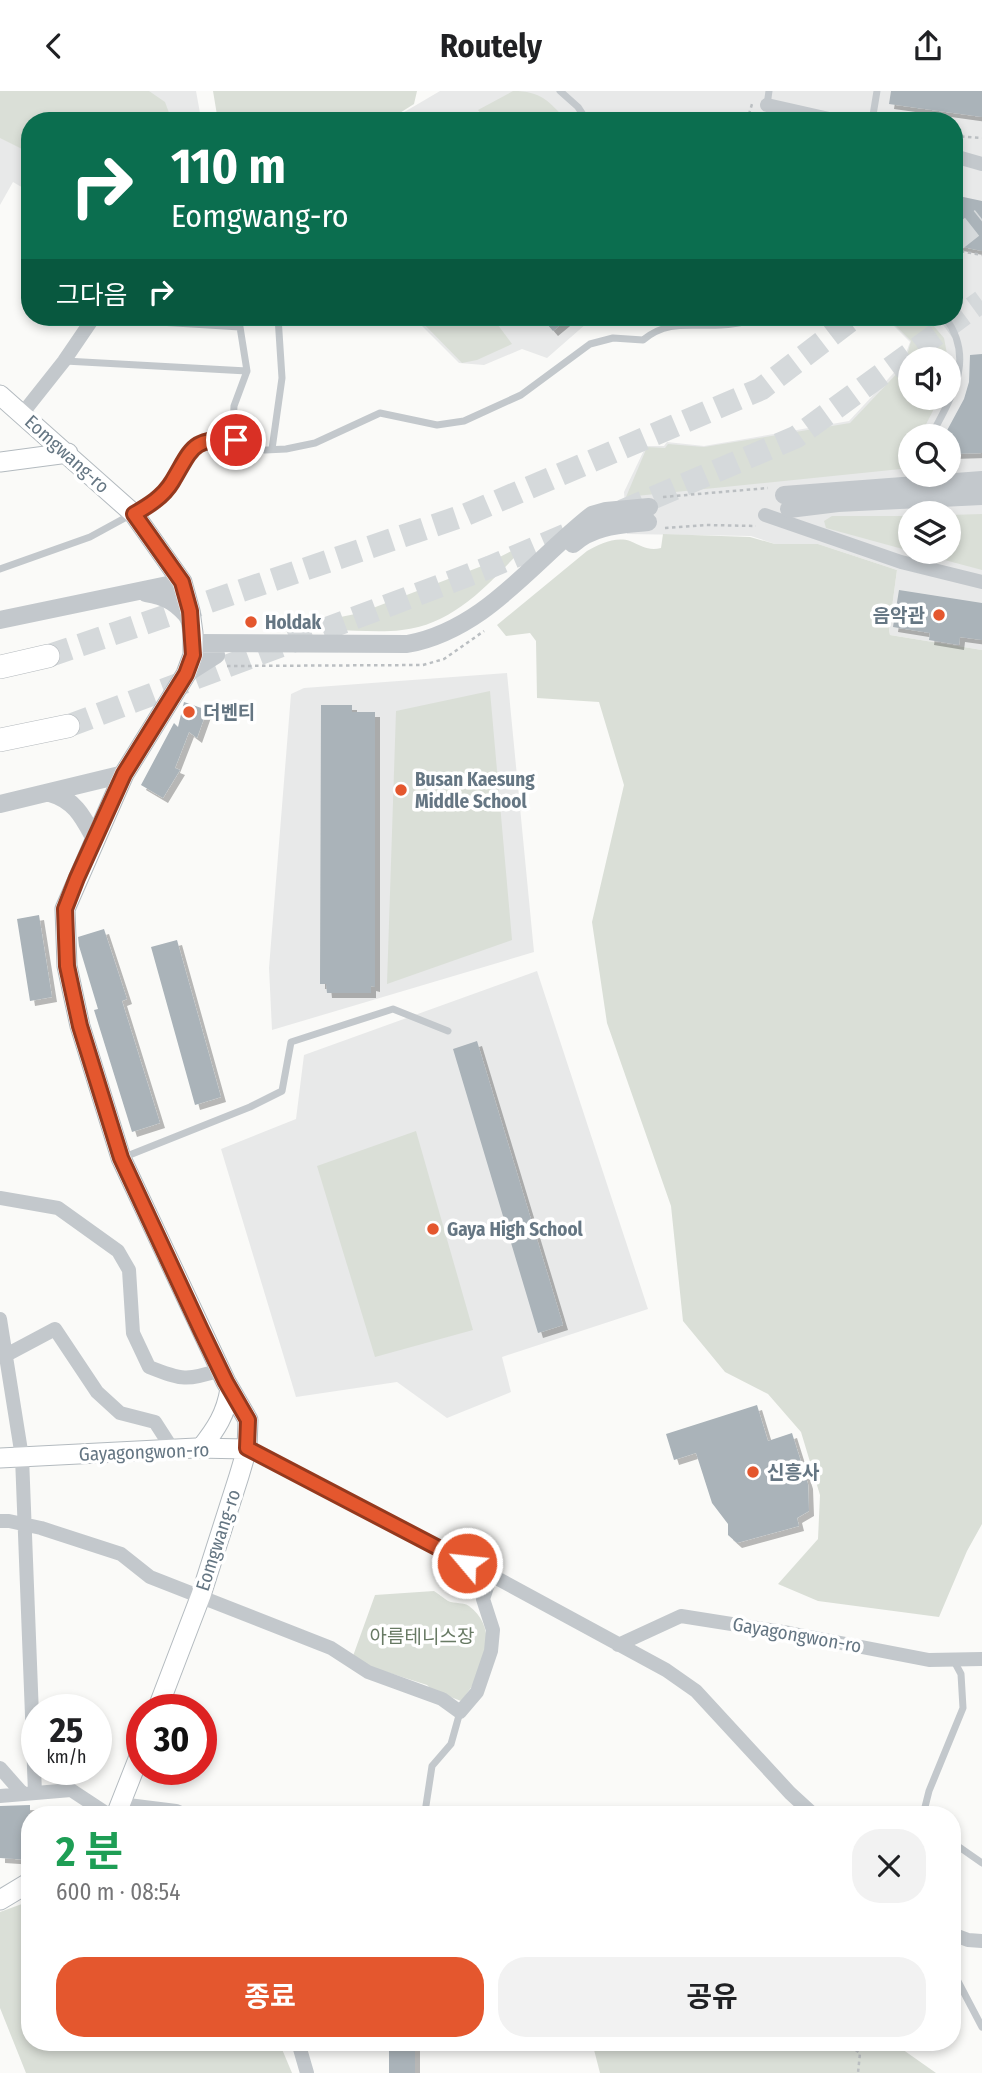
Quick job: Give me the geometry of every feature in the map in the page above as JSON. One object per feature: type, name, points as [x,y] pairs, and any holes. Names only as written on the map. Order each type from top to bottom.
[{"type":"highway","points":[[0,667],[48,656]]},
{"type":"highway","points":[[0,740],[68,726]]},
{"type":"main road","name":"Eomgwang-ro","points":[[0,395],[134,514],[182,582],[191,620],[193,649],[186,674],[124,774],[65,909],[67,966],[80,1026],[121,1158],[220,1370],[248,1420],[247,1448],[201,1595],[163,1694]]},
{"type":"main road","points":[[0,462],[68,453]]},
{"type":"main road","points":[[201,1448],[219,1425],[226,1410],[230,1389]]},
{"type":"main road","name":"Gayagongwon-ro","points":[[0,1458],[247,1448]]},
{"type":"main road","points":[[117,1806],[126,1785]]},
{"type":"main road","points":[[0,1900],[21,1887]]},
{"type":"street","points":[[768,98],[811,112]]},
{"type":"street","points":[[963,159],[982,164]]},
{"type":"street","points":[[22,414],[88,326]]},
{"type":"street","points":[[961,482],[982,480]]},
{"type":"street","points":[[786,502],[838,503],[914,487]]},
{"type":"street","points":[[925,487],[982,496]]},
{"type":"street","points":[[606,511],[649,514],[605,526],[579,538],[476,628],[425,652],[380,656],[216,655],[193,649],[407,644],[423,641],[479,615],[592,515],[606,511]]},
{"type":"street","points":[[765,515],[901,562],[982,582]]},
{"type":"street","points":[[0,620],[182,582]]},
{"type":"street","points":[[137,591],[166,598],[179,605],[191,620]]},
{"type":"street","points":[[186,674],[216,655]]},
{"type":"street","points":[[0,804],[124,774]]},
{"type":"street","points":[[50,793],[64,797],[80,811],[95,839]]},
{"type":"street","points":[[0,1198],[58,1208],[118,1251],[129,1270],[133,1333],[149,1367],[192,1379],[220,1370]]},
{"type":"street","points":[[0,1319],[3,1352],[22,1457],[29,1793]]},
{"type":"street","points":[[3,1352],[8,1354],[55,1329],[97,1392],[120,1413],[155,1422],[173,1450]]},
{"type":"street","name":"Gayagongwon-ro","points":[[247,1448],[666,1670],[696,1691],[804,1806]]},
{"type":"street","points":[[0,1521],[25,1524],[121,1554],[150,1577],[331,1648],[368,1672],[442,1699],[460,1712],[477,1692],[491,1651],[493,1630],[483,1599],[491,1575]]},
{"type":"street","name":"Gayagongwon-ro","points":[[618,1645],[681,1616],[789,1633],[929,1660],[982,1659]]},
{"type":"street","points":[[0,1768],[29,1793]]},
{"type":"street","points":[[0,1795],[71,1790],[105,1806]]},
{"type":"street","points":[[961,1937],[982,1941]]},
{"type":"street","points":[[301,2051],[307,2073]]},
{"type":"lane","points":[[560,91],[581,112]]},
{"type":"lane","points":[[874,112],[877,91]]},
{"type":"lane","points":[[225,326],[240,327],[247,371],[234,406],[233,426],[236,440]]},
{"type":"lane","points":[[272,449],[282,378],[279,326]]},
{"type":"lane","points":[[0,569],[77,542],[134,514],[160,497],[195,445],[211,439],[236,440],[265,450],[315,443],[380,413],[437,425],[464,421],[520,395],[590,344],[613,338],[643,340],[654,330],[671,326]]},
{"type":"lane","points":[[938,424],[958,379],[960,351],[951,326]]},
{"type":"lane","points":[[64,361],[247,371]]},
{"type":"lane","points":[[121,1158],[250,1107],[282,1091],[291,1042],[393,1009],[448,1031]]},
{"type":"lane","points":[[924,1806],[963,1708],[961,1674],[953,1660]]},
{"type":"lane","points":[[426,1806],[432,1766],[450,1744],[460,1712]]},
{"type":"lane","points":[[961,1848],[982,1863]]},
{"type":"lane","points":[[961,1987],[982,2027]]},
{"type":"path","points":[[963,137],[982,138]]},
{"type":"path","points":[[963,252],[982,255]]},
{"type":"path","points":[[857,2051],[860,2053],[858,2073]]},
{"type":"shaded area","points":[[0,91],[196,91],[200,112],[21,112],[21,187],[13,182],[0,205]]},
{"type":"shaded area","points":[[440,91],[982,91],[982,650],[890,635],[897,570],[818,544],[775,544],[751,536],[627,534],[624,492],[646,446],[664,446],[667,442],[704,446],[849,421],[898,368],[898,410],[961,410],[961,347],[908,347],[910,342],[894,326],[963,326],[963,112],[404,112]]},
{"type":"shaded area","points":[[422,326],[584,326],[547,358],[522,349],[484,365],[459,363]]},
{"type":"shaded area","name":"Busan Kaesung Middle School","points":[[507,673],[534,952],[272,1030],[269,968],[291,694],[304,688]]},
{"type":"shaded area","name":"Gaya High School","points":[[537,971],[648,1309],[502,1357],[511,1392],[447,1418],[397,1382],[296,1397],[221,1149],[296,1119],[304,1055]]},
{"type":"green space","points":[[0,91],[149,91],[165,102],[169,112],[21,112],[21,148],[0,138]]},
{"type":"green space","points":[[213,91],[417,91],[414,104],[401,112],[216,112]]},
{"type":"green space","points":[[513,91],[523,91],[538,95],[559,112],[480,112],[478,110]]},
{"type":"green space","points":[[426,326],[499,326],[512,344],[477,360],[462,363]]},
{"type":"green space","points":[[896,326],[934,326],[944,338],[946,347],[909,347],[911,341]]},
{"type":"green space","points":[[898,372],[898,410],[933,410],[926,424],[898,424],[898,469],[626,497],[647,447],[665,448],[668,444],[704,447],[850,423]]},
{"type":"green space","points":[[982,514],[982,570],[960,564],[961,515]]},
{"type":"green space","points":[[832,516],[898,516],[898,548],[826,528],[824,521]]},
{"type":"green space","points":[[663,534],[750,537],[775,544],[818,544],[897,570],[890,635],[982,650],[982,1524],[967,1551],[939,1617],[818,1601],[778,1584],[818,1539],[820,1495],[801,1432],[768,1394],[725,1372],[683,1321],[671,1206],[607,1023],[592,922],[624,785],[599,702],[537,698],[536,641],[530,633],[506,636],[497,625],[592,548],[619,539],[656,549],[661,548]]},
{"type":"green space","points":[[529,542],[473,598],[440,619],[422,626],[393,631],[332,630],[325,627],[326,620],[360,613],[482,566]]},
{"type":"green space","points":[[490,691],[512,940],[387,984],[396,711]]},
{"type":"green space","points":[[416,1131],[473,1330],[375,1357],[317,1166]]},
{"type":"green space","name":"아름테니스장","points":[[434,1591],[448,1601],[469,1606],[479,1616],[485,1628],[486,1653],[482,1667],[461,1701],[432,1690],[427,1685],[374,1668],[353,1656],[375,1595]]},
{"type":"green space","points":[[21,1904],[21,2051],[283,2051],[292,2073],[26,2073],[0,2008],[0,1912]]},
{"type":"green space","points":[[594,2051],[905,2051],[936,2073],[600,2073]]},
{"type":"building","points":[[891,91],[982,91],[982,117],[963,114],[963,112],[889,104]]},
{"type":"building","points":[[963,197],[982,201],[982,251],[963,247]]},
{"type":"building","points":[[982,354],[982,453],[961,454],[961,424],[950,424],[958,410],[961,410],[969,382],[970,355]]},
{"type":"building","name":"음악관","points":[[899,590],[982,603],[982,640],[960,637],[959,645],[929,640],[930,633],[893,627]]},
{"type":"building","points":[[184,702],[207,710],[197,738],[189,732],[175,768],[180,770],[163,798],[141,785],[174,723],[178,727]]},
{"type":"building","points":[[321,705],[352,705],[352,712],[375,712],[375,987],[371,986],[371,993],[327,993],[326,984],[320,984]]},
{"type":"building","points":[[39,915],[52,997],[30,1001],[17,919]]},
{"type":"building","points":[[104,929],[127,999],[122,1001],[160,1123],[132,1132],[94,1010],[98,1009],[79,946],[78,937]]},
{"type":"building","points":[[177,940],[221,1097],[195,1105],[151,947]]},
{"type":"building","points":[[477,1041],[563,1325],[538,1333],[453,1049]]},
{"type":"building","name":"신흥사","points":[[757,1405],[768,1441],[792,1433],[808,1484],[809,1511],[797,1518],[799,1526],[737,1543],[728,1535],[728,1524],[712,1503],[696,1453],[674,1460],[666,1434]]},
{"type":"building","points":[[30,1805],[21,1806],[21,1859],[0,1858],[0,1806]]},
{"type":"building","points":[[389,2051],[415,2051],[415,2073],[389,2073]]},
{"type":"tunnel","points":[[963,234],[982,219]]},
{"type":"tunnel","points":[[963,315],[982,301]]},
{"type":"tunnel","points":[[48,656],[465,515],[761,389],[843,326]]},
{"type":"tunnel","points":[[622,511],[796,437],[948,326]]},
{"type":"tunnel","points":[[68,726],[490,567],[575,531]]},
{"type":"place","name":"음악관","points":[[939,615]]},
{"type":"place","name":"Holdak","points":[[251,622]]},
{"type":"place","name":"더벤티","points":[[189,712]]},
{"type":"place","name":"Busan Kaesung Middle School","points":[[401,790]]},
{"type":"place","name":"Gaya High School","points":[[433,1229]]},
{"type":"place","name":"신흥사","points":[[753,1472]]},
{"type":"route","points":[[236,440],[211,439],[195,445],[160,497],[134,514],[182,582],[190,611],[193,655],[186,674],[124,774],[77,878],[65,909],[67,966],[80,1026],[121,1158],[226,1382],[248,1420],[247,1448],[467,1563]]}]
